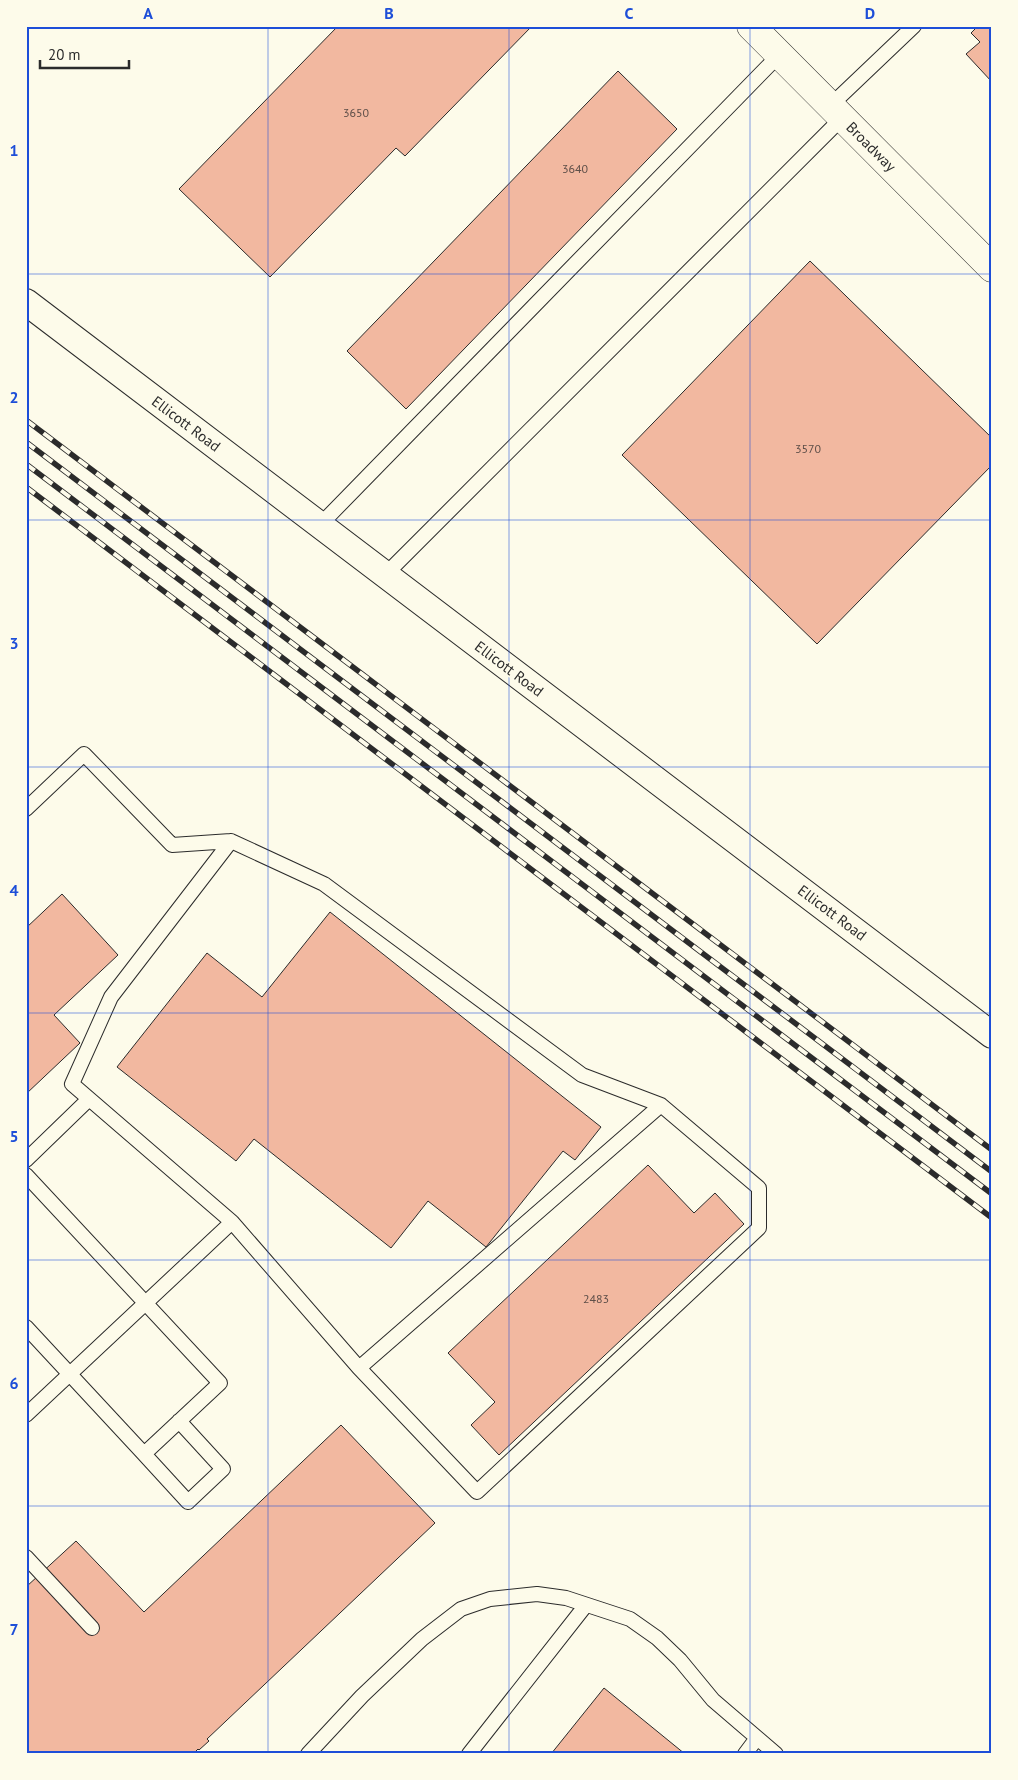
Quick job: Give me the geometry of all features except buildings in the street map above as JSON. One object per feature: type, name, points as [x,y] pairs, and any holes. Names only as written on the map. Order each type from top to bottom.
[{"type":"highway","name":"Broadway","points":[[750,26],[992,268]]},
{"type":"street","name":"Ellicott Road","points":[[26,302],[992,1035]]},
{"type":"lane","points":[[385,575],[836,112],[914,26]]},
{"type":"lane","points":[[320,525],[779,55]]},
{"type":"lane","points":[[26,809],[84,754],[172,845],[230,841],[324,884],[582,1076],[661,1105],[759,1188],[759,1228],[477,1492],[358,1368],[232,1222],[72,1084],[111,997],[230,841]]},
{"type":"lane","points":[[26,1160],[89,1099]]},
{"type":"lane","points":[[358,1368],[661,1105]]},
{"type":"lane","points":[[26,1175],[220,1382],[144,1454]]},
{"type":"lane","points":[[26,1415],[232,1222]]},
{"type":"lane","points":[[26,1327],[188,1502],[223,1469],[179,1421]]},
{"type":"lane","points":[[26,1557],[92,1628]]},
{"type":"lane","points":[[308,1754],[362,1696],[422,1639],[461,1609],[490,1599],[537,1594],[566,1598],[630,1619],[657,1638],[680,1660],[714,1700],[776,1754]]},
{"type":"lane","points":[[469,1754],[586,1605]]},
{"type":"lane","points":[[745,1754],[757,1738]]},
{"type":"railway","points":[[26,420],[992,1150]]},
{"type":"railway","points":[[26,442],[992,1172]]},
{"type":"railway","points":[[26,464],[992,1194]]},
{"type":"railway","points":[[26,487],[992,1218]]}]
